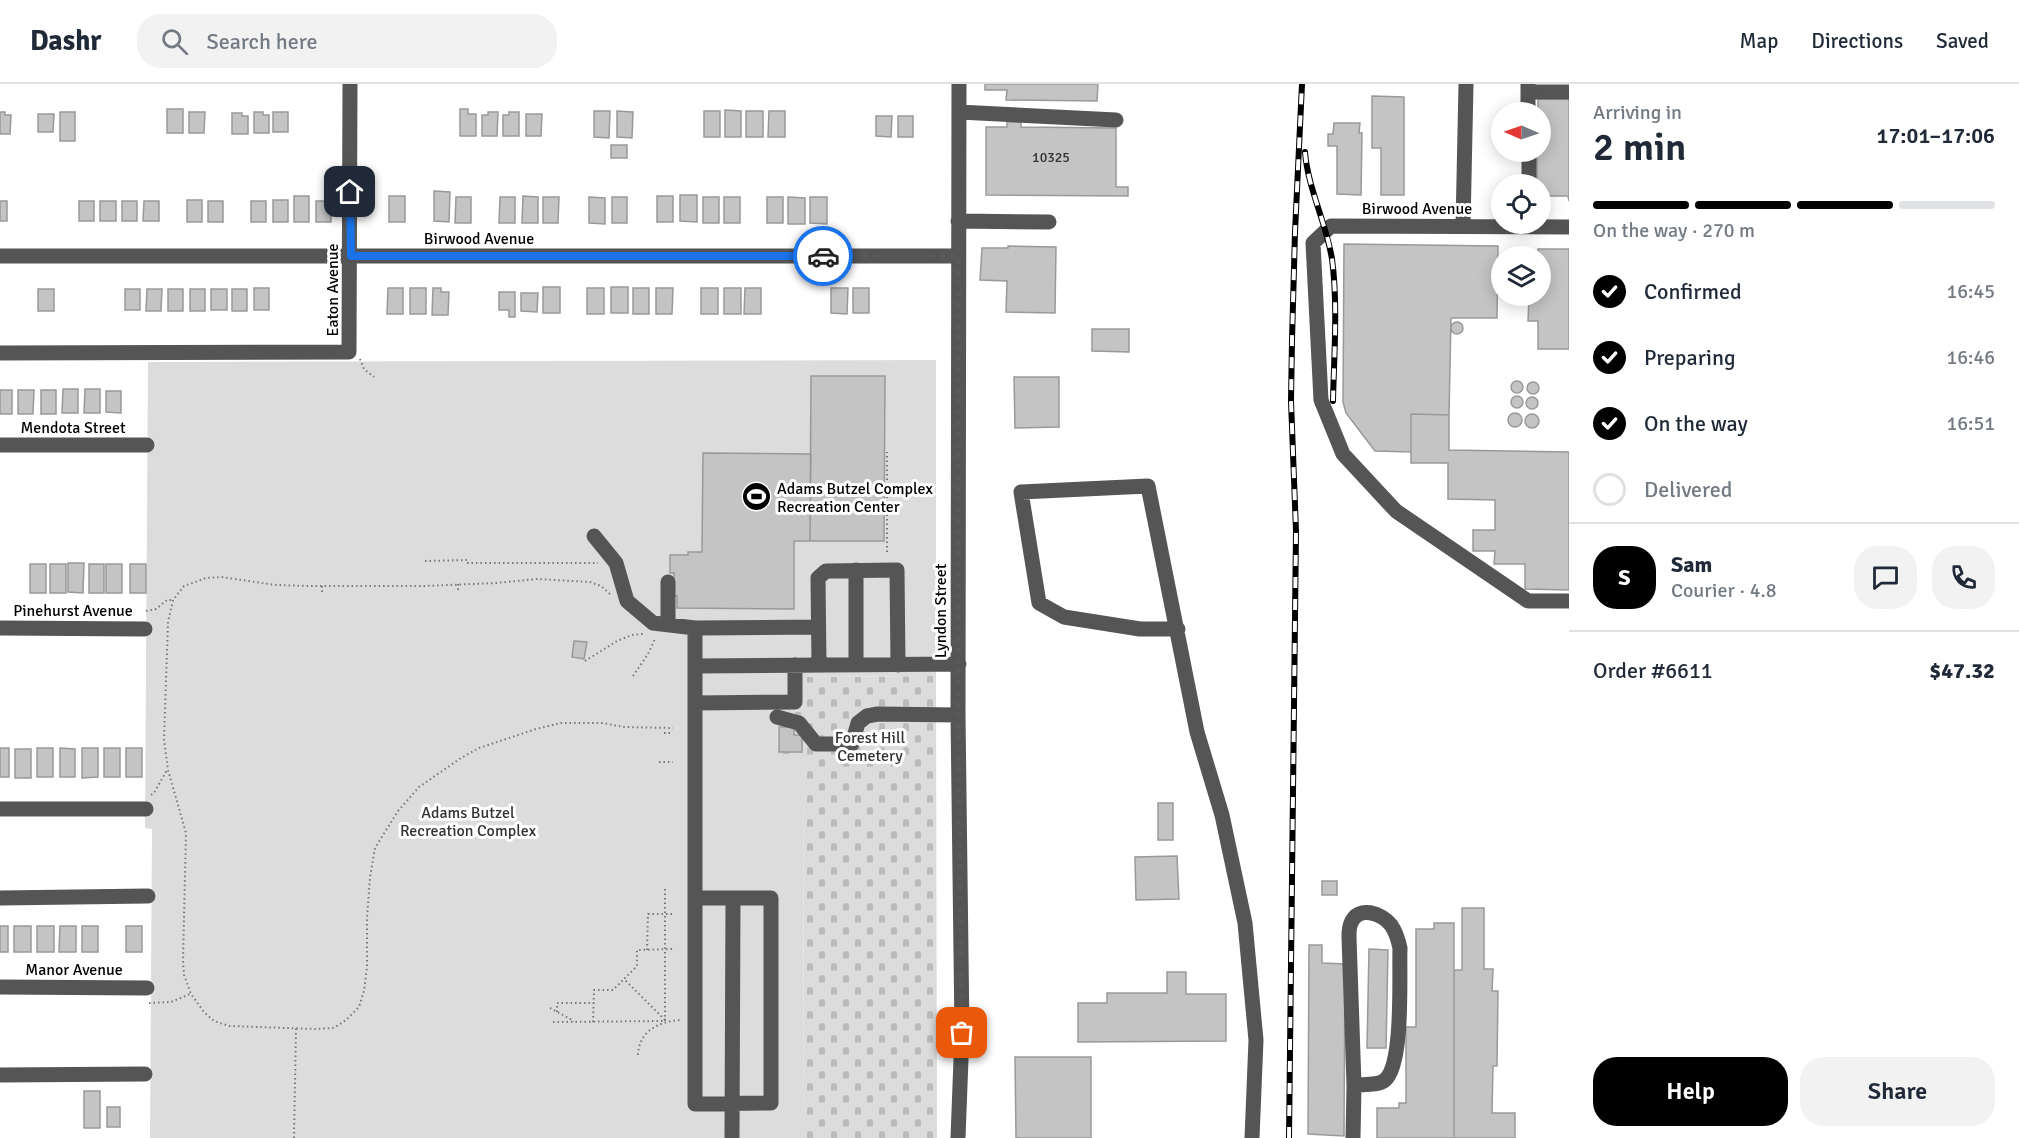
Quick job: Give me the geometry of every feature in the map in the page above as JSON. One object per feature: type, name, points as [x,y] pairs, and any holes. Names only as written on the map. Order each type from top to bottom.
[{"type":"street","name":"Eaton Avenue","points":[[349,352],[350,84]]},
{"type":"street","name":"Lyndon Street","points":[[957,1138],[962,1079],[958,715],[959,84]]},
{"type":"street","points":[[1463,226],[1466,84]]},
{"type":"street","points":[[1528,88],[1569,92]]},
{"type":"street","points":[[959,112],[1116,120]]},
{"type":"street","points":[[958,221],[1049,222]]},
{"type":"street","name":"Birwood Avenue","points":[[1491,226],[1331,226],[1313,243],[1321,400],[1343,454],[1396,511],[1528,601],[1569,601]]},
{"type":"street","name":"Birwood Avenue","points":[[1551,226],[1569,227]]},
{"type":"street","name":"Birwood Avenue","points":[[0,255],[958,256]]},
{"type":"street","points":[[0,353],[349,352]]},
{"type":"street","name":"Mendota Street","points":[[0,445],[147,445]]},
{"type":"street","points":[[1178,629],[1140,629],[1064,617],[1039,603],[1021,492],[1148,486],[1178,629],[1197,732],[1222,815],[1245,923],[1256,1040],[1252,1138]]},
{"type":"street","points":[[594,536],[616,563],[627,601],[662,628],[818,627]]},
{"type":"street","points":[[819,665],[818,578],[826,571],[856,570],[897,570],[898,664]]},
{"type":"street","points":[[856,570],[856,665]]},
{"type":"street","points":[[662,628],[668,582]]},
{"type":"street","name":"Pinehurst Avenue","points":[[0,628],[145,629]]},
{"type":"street","points":[[695,628],[695,666],[695,703],[695,898],[695,1104],[771,1103],[771,898],[695,898]]},
{"type":"street","points":[[695,666],[958,664]]},
{"type":"street","points":[[695,703],[795,702],[795,665]]},
{"type":"street","points":[[777,717],[799,723],[809,744],[852,744],[858,723],[867,716],[878,714],[958,715]]},
{"type":"street","points":[[0,809],[145,802]]},
{"type":"street","points":[[0,898],[148,897]]},
{"type":"street","points":[[732,1138],[733,898]]},
{"type":"street","points":[[1353,1138],[1354,1085],[1349,938],[1355,916],[1366,912],[1379,915],[1390,923],[1397,935],[1400,948],[1397,1051],[1386,1079],[1379,1083],[1354,1085]]},
{"type":"street","name":"Manor Avenue","points":[[0,987],[147,995]]},
{"type":"street","points":[[0,1075],[145,1074]]},
{"type":"path","points":[[349,352],[358,354],[364,369],[374,377]]},
{"type":"path","points":[[887,452],[887,552]]},
{"type":"path","points":[[425,561],[616,563]]},
{"type":"path","points":[[627,601],[614,597],[601,586],[590,582],[537,579],[458,585],[322,586],[276,585],[240,578],[214,577],[194,581],[184,586],[173,600],[168,622],[164,740],[168,770],[186,833],[183,961],[184,975],[191,994],[214,1022],[229,1026],[334,1028],[359,1007],[364,991],[367,967],[367,908],[375,848],[398,811],[419,787],[479,748],[561,723],[603,723],[624,727],[673,728]]},
{"type":"path","points":[[458,585],[458,591]]},
{"type":"path","points":[[322,586],[322,594]]},
{"type":"path","points":[[146,611],[156,609],[167,600],[173,600]]},
{"type":"path","points":[[585,661],[617,641],[662,628]]},
{"type":"path","points":[[633,676],[662,628]]},
{"type":"path","points":[[664,733],[673,733]]},
{"type":"path","points":[[659,762],[673,762]]},
{"type":"path","points":[[145,802],[154,793],[164,773],[168,770]]},
{"type":"path","points":[[665,889],[665,1021]]},
{"type":"path","points":[[647,950],[648,914],[674,914]]},
{"type":"path","points":[[594,1022],[594,990],[612,990],[624,979],[637,966],[637,950],[673,949]]},
{"type":"path","points":[[624,979],[665,1021]]},
{"type":"path","points":[[147,995],[171,1002],[191,994]]},
{"type":"path","points":[[557,1012],[557,1003],[594,1003]]},
{"type":"path","points":[[550,1008],[575,1022]]},
{"type":"path","points":[[553,1022],[695,1020]]},
{"type":"path","points":[[638,1055],[641,1041],[647,1033],[665,1021]]},
{"type":"path","points":[[294,1138],[296,1028]]},
{"type":"green space","name":"Adams Butzel Recreation Complex","points":[[936,360],[936,676],[803,677],[803,712],[777,712],[778,754],[803,755],[804,1138],[150,1138],[152,829],[145,828],[148,362]]},
{"type":"green space","name":"Forest Hill Cemetery","points":[[936,676],[937,1138],[804,1138],[803,755],[778,755],[777,712],[803,677]]},
{"type":"building","points":[[985,84],[1098,84],[1097,101],[1006,100],[1007,90],[985,90]]},
{"type":"building","points":[[1372,96],[1404,97],[1404,195],[1381,195],[1381,148],[1372,148]]},
{"type":"building","points":[[1538,99],[1569,99],[1569,201],[1568,196],[1551,196],[1551,174],[1537,174],[1537,162],[1551,162],[1551,102],[1538,102]]},
{"type":"building","points":[[167,109],[183,109],[183,133],[167,133]]},
{"type":"building","points":[[460,109],[468,109],[468,114],[476,114],[476,136],[460,136]]},
{"type":"building","points":[[725,110],[741,111],[741,137],[725,137]]},
{"type":"building","points":[[594,111],[610,111],[609,138],[594,137]]},
{"type":"building","points":[[617,111],[633,112],[632,138],[617,137]]},
{"type":"building","points":[[704,111],[720,111],[720,137],[704,137]]},
{"type":"building","points":[[746,111],[763,111],[763,137],[746,137]]},
{"type":"building","points":[[769,111],[785,111],[785,137],[768,137]]},
{"type":"building","points":[[0,112],[11,115],[10,134],[0,134]]},
{"type":"building","points":[[60,112],[75,112],[75,141],[60,141]]},
{"type":"building","points":[[189,112],[205,112],[204,133],[189,133]]},
{"type":"building","points":[[254,112],[269,115],[269,133],[254,133]]},
{"type":"building","points":[[273,112],[288,112],[288,132],[273,132]]},
{"type":"building","points":[[488,112],[498,112],[497,136],[482,136],[482,115],[488,115]]},
{"type":"building","points":[[509,112],[519,112],[519,136],[503,136],[503,115],[509,115]]},
{"type":"building","points":[[232,113],[242,113],[242,116],[248,116],[248,134],[232,134]]},
{"type":"building","points":[[38,114],[54,114],[53,132],[38,132]]},
{"type":"building","points":[[526,114],[542,114],[541,136],[526,136]]},
{"type":"building","points":[[876,116],[892,116],[891,137],[876,136]]},
{"type":"building","points":[[898,116],[913,116],[913,137],[898,137]]},
{"type":"building","points":[[1007,122],[1021,122],[1021,127],[1116,128],[1116,187],[1128,187],[1128,196],[986,195],[986,127],[1007,127]]},
{"type":"building","points":[[1334,123],[1360,123],[1359,133],[1362,133],[1361,195],[1337,194],[1337,146],[1328,146],[1328,134],[1333,134]]},
{"type":"building","points":[[611,145],[627,145],[627,158],[611,158]]},
{"type":"building","points":[[434,191],[450,192],[449,222],[434,221]]},
{"type":"building","points":[[680,195],[697,195],[697,222],[680,221]]},
{"type":"building","points":[[294,196],[309,196],[309,222],[294,222]]},
{"type":"building","points":[[389,196],[405,196],[405,222],[389,222]]},
{"type":"building","points":[[523,196],[538,197],[538,223],[522,223]]},
{"type":"building","points":[[657,196],[673,196],[673,222],[657,222]]},
{"type":"building","points":[[456,197],[471,197],[471,223],[455,223]]},
{"type":"building","points":[[500,197],[515,197],[515,223],[499,223]]},
{"type":"building","points":[[543,197],[559,197],[558,223],[543,223]]},
{"type":"building","points":[[589,197],[605,198],[605,224],[589,223]]},
{"type":"building","points":[[612,197],[627,197],[627,223],[612,223]]},
{"type":"building","points":[[703,197],[719,197],[719,223],[703,223]]},
{"type":"building","points":[[724,197],[740,197],[740,223],[724,223]]},
{"type":"building","points":[[767,197],[783,197],[783,223],[767,223]]},
{"type":"building","points":[[788,197],[805,198],[805,224],[788,224]]},
{"type":"building","points":[[810,197],[827,197],[827,224],[810,223]]},
{"type":"building","points":[[187,200],[202,200],[202,222],[187,222]]},
{"type":"building","points":[[273,200],[288,200],[288,222],[273,222]]},
{"type":"building","points":[[0,201],[7,201],[7,221],[0,221]]},
{"type":"building","points":[[79,201],[94,201],[94,221],[79,221]]},
{"type":"building","points":[[100,201],[116,201],[116,221],[100,221]]},
{"type":"building","points":[[122,201],[137,201],[137,221],[122,221]]},
{"type":"building","points":[[144,201],[159,201],[159,221],[143,221]]},
{"type":"building","points":[[208,201],[223,201],[223,222],[208,222]]},
{"type":"building","points":[[251,201],[266,201],[266,222],[251,222]]},
{"type":"building","points":[[316,201],[331,201],[331,222],[316,222]]},
{"type":"building","points":[[1344,244],[1498,246],[1491,246],[1491,306],[1497,306],[1497,318],[1451,318],[1449,415],[1411,414],[1411,452],[1375,451],[1346,413],[1343,402]]},
{"type":"building","points":[[1008,246],[1056,247],[1055,313],[1006,312],[1007,281],[980,280],[982,248],[1008,248]]},
{"type":"building","points":[[1551,249],[1569,249],[1569,349],[1538,349],[1538,321],[1528,321],[1529,306],[1551,306]]},
{"type":"building","points":[[543,287],[560,287],[560,313],[543,313]]},
{"type":"building","points":[[611,287],[628,287],[628,313],[611,313]]},
{"type":"building","points":[[254,288],[269,288],[269,310],[254,310]]},
{"type":"building","points":[[388,288],[403,288],[403,314],[387,314]]},
{"type":"building","points":[[410,288],[426,288],[426,314],[410,314]]},
{"type":"building","points":[[433,288],[441,288],[441,292],[449,292],[448,315],[432,315]]},
{"type":"building","points":[[587,288],[604,288],[604,314],[587,314]]},
{"type":"building","points":[[633,288],[649,288],[649,314],[633,314]]},
{"type":"building","points":[[656,288],[673,288],[672,314],[656,314]]},
{"type":"building","points":[[701,288],[718,288],[718,314],[701,314]]},
{"type":"building","points":[[724,288],[741,288],[741,314],[724,314]]},
{"type":"building","points":[[745,288],[761,288],[761,314],[744,314]]},
{"type":"building","points":[[831,288],[848,288],[847,314],[831,313]]},
{"type":"building","points":[[853,288],[869,288],[869,313],[853,313]]},
{"type":"building","points":[[38,289],[54,289],[54,311],[38,311]]},
{"type":"building","points":[[125,289],[140,289],[140,310],[125,310]]},
{"type":"building","points":[[147,289],[162,289],[161,311],[146,311]]},
{"type":"building","points":[[168,289],[183,289],[183,311],[168,311]]},
{"type":"building","points":[[190,289],[205,289],[205,311],[190,311]]},
{"type":"building","points":[[211,289],[227,289],[227,310],[211,310]]},
{"type":"building","points":[[232,289],[247,289],[247,311],[232,311]]},
{"type":"building","points":[[499,292],[515,292],[515,317],[509,317],[509,310],[499,310]]},
{"type":"building","points":[[521,293],[538,293],[537,312],[521,311]]},
{"type":"building","points":[[1459,322],[1463,328],[1459,334],[1455,334],[1451,326]]},
{"type":"building","points":[[1092,329],[1129,329],[1129,352],[1092,351]]},
{"type":"building","points":[[811,376],[885,376],[884,541],[810,541]]},
{"type":"building","points":[[1014,377],[1059,377],[1059,427],[1015,428]]},
{"type":"building","points":[[1519,381],[1523,387],[1519,393],[1515,393],[1511,385]]},
{"type":"building","points":[[1535,382],[1539,388],[1535,394],[1531,394],[1527,386]]},
{"type":"building","points":[[63,389],[78,389],[78,413],[62,413]]},
{"type":"building","points":[[85,389],[100,389],[100,413],[84,413]]},
{"type":"building","points":[[0,390],[12,390],[12,414],[0,414]]},
{"type":"building","points":[[18,390],[34,390],[33,414],[18,414]]},
{"type":"building","points":[[41,390],[56,390],[56,414],[41,414]]},
{"type":"building","points":[[106,391],[121,391],[121,413],[106,412]]},
{"type":"building","points":[[1519,396],[1523,402],[1519,408],[1515,408],[1511,400]]},
{"type":"building","points":[[1534,397],[1538,403],[1534,409],[1530,409],[1526,401]]},
{"type":"building","points":[[1512,413],[1518,413],[1522,420],[1518,427],[1512,427],[1508,423],[1508,417]]},
{"type":"building","points":[[1411,414],[1449,415],[1449,450],[1569,452],[1569,590],[1525,589],[1525,564],[1494,564],[1495,551],[1473,551],[1473,530],[1495,530],[1495,500],[1448,499],[1448,463],[1411,463]]},
{"type":"building","points":[[1529,414],[1535,414],[1539,421],[1535,428],[1529,428],[1525,424],[1525,418]]},
{"type":"building","name":"Adams Butzel Complex Recreation Center","points":[[703,453],[811,454],[810,541],[794,541],[794,609],[677,608],[677,596],[673,596],[674,573],[670,573],[670,555],[702,552]]},
{"type":"building","points":[[68,563],[84,563],[83,593],[68,592]]},
{"type":"building","points":[[30,564],[46,564],[46,593],[30,593]]},
{"type":"building","points":[[50,564],[66,564],[66,593],[50,593]]},
{"type":"building","points":[[89,564],[104,564],[104,593],[89,593]]},
{"type":"building","points":[[106,564],[122,564],[122,593],[106,593]]},
{"type":"building","points":[[130,564],[146,564],[146,593],[130,593]]},
{"type":"building","points":[[574,641],[587,642],[584,659],[572,657]]},
{"type":"building","points":[[779,727],[794,727],[794,735],[802,735],[802,752],[779,752]]},
{"type":"building","points":[[0,748],[9,748],[9,777],[0,777]]},
{"type":"building","points":[[37,748],[53,748],[53,777],[37,777]]},
{"type":"building","points":[[60,748],[75,749],[75,777],[60,777]]},
{"type":"building","points":[[82,748],[98,748],[98,777],[82,778]]},
{"type":"building","points":[[104,748],[120,748],[120,777],[104,777]]},
{"type":"building","points":[[126,748],[142,748],[142,777],[126,777]]},
{"type":"building","points":[[15,749],[31,749],[31,778],[15,778]]},
{"type":"building","points":[[1158,803],[1173,803],[1173,840],[1158,840]]},
{"type":"building","points":[[1177,856],[1179,899],[1136,900],[1135,857]]},
{"type":"building","points":[[1322,881],[1337,881],[1337,895],[1322,895]]},
{"type":"building","points":[[1462,908],[1484,908],[1484,969],[1493,969],[1492,991],[1498,991],[1497,1066],[1493,1066],[1492,1113],[1515,1113],[1515,1138],[1454,1138],[1454,970],[1462,970]]},
{"type":"building","points":[[1434,923],[1454,923],[1454,1138],[1377,1138],[1377,1108],[1399,1108],[1399,1103],[1406,1103],[1406,1027],[1416,1027],[1416,929],[1434,929]]},
{"type":"building","points":[[0,926],[8,926],[8,952],[0,952]]},
{"type":"building","points":[[14,926],[31,926],[31,952],[14,952]]},
{"type":"building","points":[[37,926],[54,926],[54,952],[37,952]]},
{"type":"building","points":[[60,926],[76,926],[76,952],[59,952]]},
{"type":"building","points":[[82,926],[98,926],[98,952],[82,952]]},
{"type":"building","points":[[126,926],[142,926],[142,952],[126,952]]},
{"type":"building","points":[[1309,945],[1322,945],[1322,963],[1345,964],[1344,1136],[1308,1134]]},
{"type":"building","points":[[1369,949],[1388,950],[1386,1048],[1367,1048]]},
{"type":"building","points":[[1167,972],[1186,972],[1186,994],[1226,994],[1226,1041],[1078,1042],[1078,1003],[1107,1003],[1107,993],[1167,993]]},
{"type":"building","points":[[1015,1057],[1091,1057],[1091,1138],[1016,1138]]},
{"type":"building","points":[[84,1091],[100,1091],[100,1128],[84,1128]]},
{"type":"building","points":[[107,1107],[120,1107],[120,1127],[107,1127]]},
{"type":"railway","points":[[1289,1138],[1296,531],[1291,401],[1295,232],[1302,84]]},
{"type":"railway","points":[[1305,152],[1310,179],[1326,232],[1334,276],[1333,401]]},
{"type":"way so far","points":[[823,256],[958,256],[958,715],[962,1033]]},
{"type":"place","name":"Adams Butzel Complex Recreation Center","points":[[756,497]]},
{"type":"route","points":[[350,192],[351,256],[823,256]]}]
